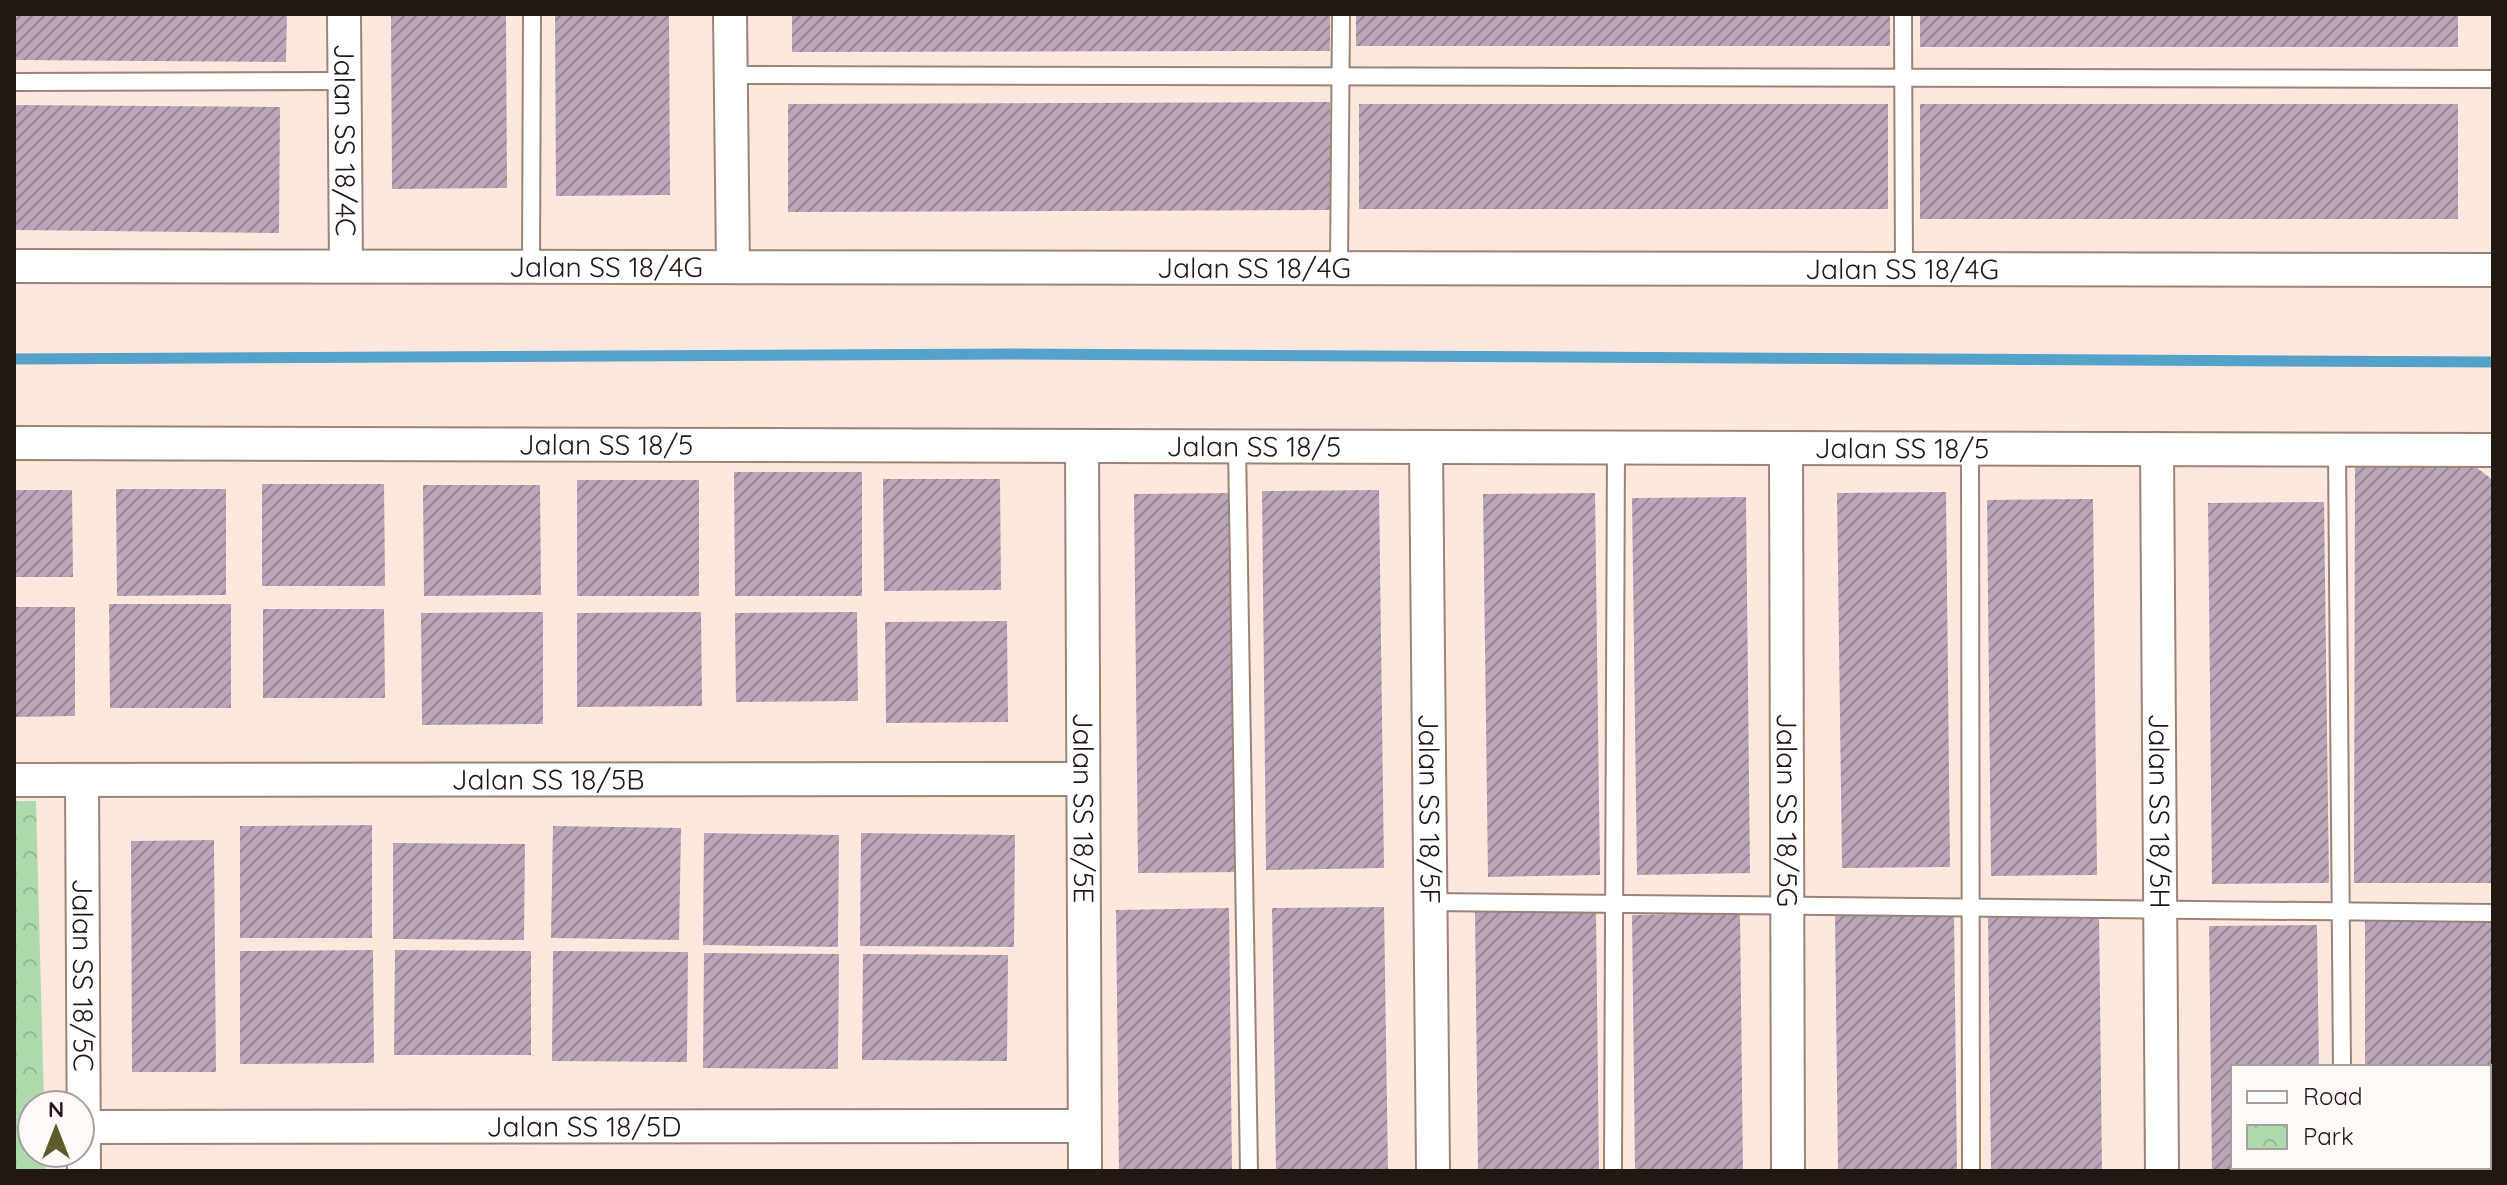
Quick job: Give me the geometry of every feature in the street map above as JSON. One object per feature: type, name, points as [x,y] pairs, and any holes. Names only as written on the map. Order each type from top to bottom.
[{"type":"street","name":"Jalan SS 18/4C","points":[[344,14],[346,266]]},
{"type":"street","points":[[730,14],[733,266]]},
{"type":"street","name":"Jalan SS 18/4G","points":[[14,266],[1904,266],[2493,270]]},
{"type":"street","name":"Jalan SS 18/5","points":[[14,443],[2493,450]]},
{"type":"street","name":"Jalan SS 18/5E","points":[[1082,446],[1085,1171]]},
{"type":"street","name":"Jalan SS 18/5F","points":[[1426,447],[1433,1171]]},
{"type":"street","name":"Jalan SS 18/5G","points":[[1786,448],[1788,1171]]},
{"type":"street","name":"Jalan SS 18/5H","points":[[2157,449],[2162,1171]]},
{"type":"street","name":"Jalan SS 18/5B","points":[[14,780],[1083,779]]},
{"type":"street","name":"Jalan SS 18/5C","points":[[82,781],[84,1089]]},
{"type":"street","name":"Jalan SS 18/5D","points":[[96,1127],[1084,1126]]},
{"type":"lane","points":[[531,266],[532,14]]},
{"type":"lane","points":[[1339,266],[1341,14]]},
{"type":"lane","points":[[1903,14],[1904,266]]},
{"type":"lane","points":[[731,75],[2493,79]]},
{"type":"lane","points":[[14,82],[345,81]]},
{"type":"lane","points":[[1237,447],[1249,1171]]},
{"type":"lane","points":[[1613,1171],[1616,448]]},
{"type":"lane","points":[[1970,449],[1971,1171]]},
{"type":"lane","points":[[2337,450],[2342,1065]]},
{"type":"lane","points":[[1430,902],[2493,913]]},
{"type":"green space","points":[[14,801],[36,801],[44,1089],[16,1089],[16,1169],[46,1171],[14,1171]]},
{"type":"building","points":[[14,14],[287,14],[286,62],[14,60]]},
{"type":"building","points":[[391,14],[506,14],[507,188],[392,189]]},
{"type":"building","points":[[555,14],[669,14],[670,195],[556,196]]},
{"type":"building","points":[[792,14],[1330,14],[1330,51],[792,52]]},
{"type":"building","points":[[1356,14],[1890,14],[1890,46],[1356,46]]},
{"type":"building","points":[[1920,14],[2458,14],[2458,47],[1920,47]]},
{"type":"building","points":[[1330,102],[1330,210],[788,212],[788,104]]},
{"type":"building","points":[[1359,104],[1888,104],[1888,209],[1359,209]]},
{"type":"building","points":[[1920,104],[2458,104],[2458,219],[1920,219]]},
{"type":"building","points":[[14,105],[280,107],[279,233],[14,230]]},
{"type":"building","points":[[2355,462],[2469,462],[2493,480],[2493,883],[2354,883]]},
{"type":"building","points":[[734,472],[862,472],[862,596],[735,596]]},
{"type":"building","points":[[883,479],[1000,479],[1001,590],[884,591]]},
{"type":"building","points":[[577,480],[699,480],[699,596],[577,596]]},
{"type":"building","points":[[262,484],[384,484],[385,586],[262,586]]},
{"type":"building","points":[[423,485],[540,485],[541,595],[424,596]]},
{"type":"building","points":[[116,489],[226,489],[226,595],[117,596]]},
{"type":"building","points":[[14,490],[72,490],[73,577],[14,577]]},
{"type":"building","points":[[1379,490],[1384,868],[1266,870],[1262,491]]},
{"type":"building","points":[[1946,492],[1950,867],[1842,868],[1837,493]]},
{"type":"building","points":[[1232,493],[1237,872],[1138,873],[1134,494]]},
{"type":"building","points":[[1595,493],[1600,875],[1488,877],[1483,494]]},
{"type":"building","points":[[1746,497],[1750,873],[1637,875],[1632,498]]},
{"type":"building","points":[[2093,499],[2097,875],[1991,876],[1987,500]]},
{"type":"building","points":[[2324,502],[2329,883],[2212,884],[2208,503]]},
{"type":"building","points":[[109,604],[231,604],[231,708],[110,708]]},
{"type":"building","points":[[14,607],[75,607],[75,716],[14,717]]},
{"type":"building","points":[[263,609],[384,609],[385,698],[263,698]]},
{"type":"building","points":[[543,612],[543,724],[422,725],[421,613]]},
{"type":"building","points":[[701,612],[702,706],[577,707],[577,613]]},
{"type":"building","points":[[857,612],[858,701],[736,702],[735,613]]},
{"type":"building","points":[[1007,621],[1008,722],[886,723],[885,622]]},
{"type":"building","points":[[372,825],[372,938],[240,938],[240,826]]},
{"type":"building","points":[[553,826],[681,828],[679,940],[551,938]]},
{"type":"building","points":[[704,833],[839,835],[838,947],[703,945]]},
{"type":"building","points":[[861,833],[1015,835],[1014,947],[860,946]]},
{"type":"building","points":[[214,840],[216,1072],[132,1072],[131,841]]},
{"type":"building","points":[[393,843],[525,844],[524,940],[393,939]]},
{"type":"building","points":[[1384,907],[1388,1171],[1276,1171],[1272,908]]},
{"type":"building","points":[[1229,908],[1232,1171],[1119,1171],[1116,910]]},
{"type":"building","points":[[1596,910],[1599,1171],[1478,1171],[1475,912]]},
{"type":"building","points":[[1740,913],[1743,1171],[1635,1171],[1632,915]]},
{"type":"building","points":[[1954,913],[1957,1171],[1838,1171],[1835,915]]},
{"type":"building","points":[[2099,913],[2102,1171],[1991,1171],[1988,915]]},
{"type":"building","points":[[2365,919],[2493,920],[2493,1171],[2363,1171],[2491,1169],[2491,1065],[2365,1065]]},
{"type":"building","points":[[2317,925],[2319,1065],[2231,1065],[2231,1169],[2320,1171],[2212,1171],[2209,926]]},
{"type":"building","points":[[373,950],[374,1063],[240,1064],[240,951]]},
{"type":"building","points":[[395,950],[531,951],[531,1055],[394,1055]]},
{"type":"building","points":[[553,951],[688,952],[687,1062],[552,1061]]},
{"type":"building","points":[[704,953],[839,954],[838,1069],[703,1068]]},
{"type":"building","points":[[863,954],[1008,955],[1007,1061],[862,1060]]},
{"type":"waterway","points":[[14,359],[1011,354],[2493,362]]}]
